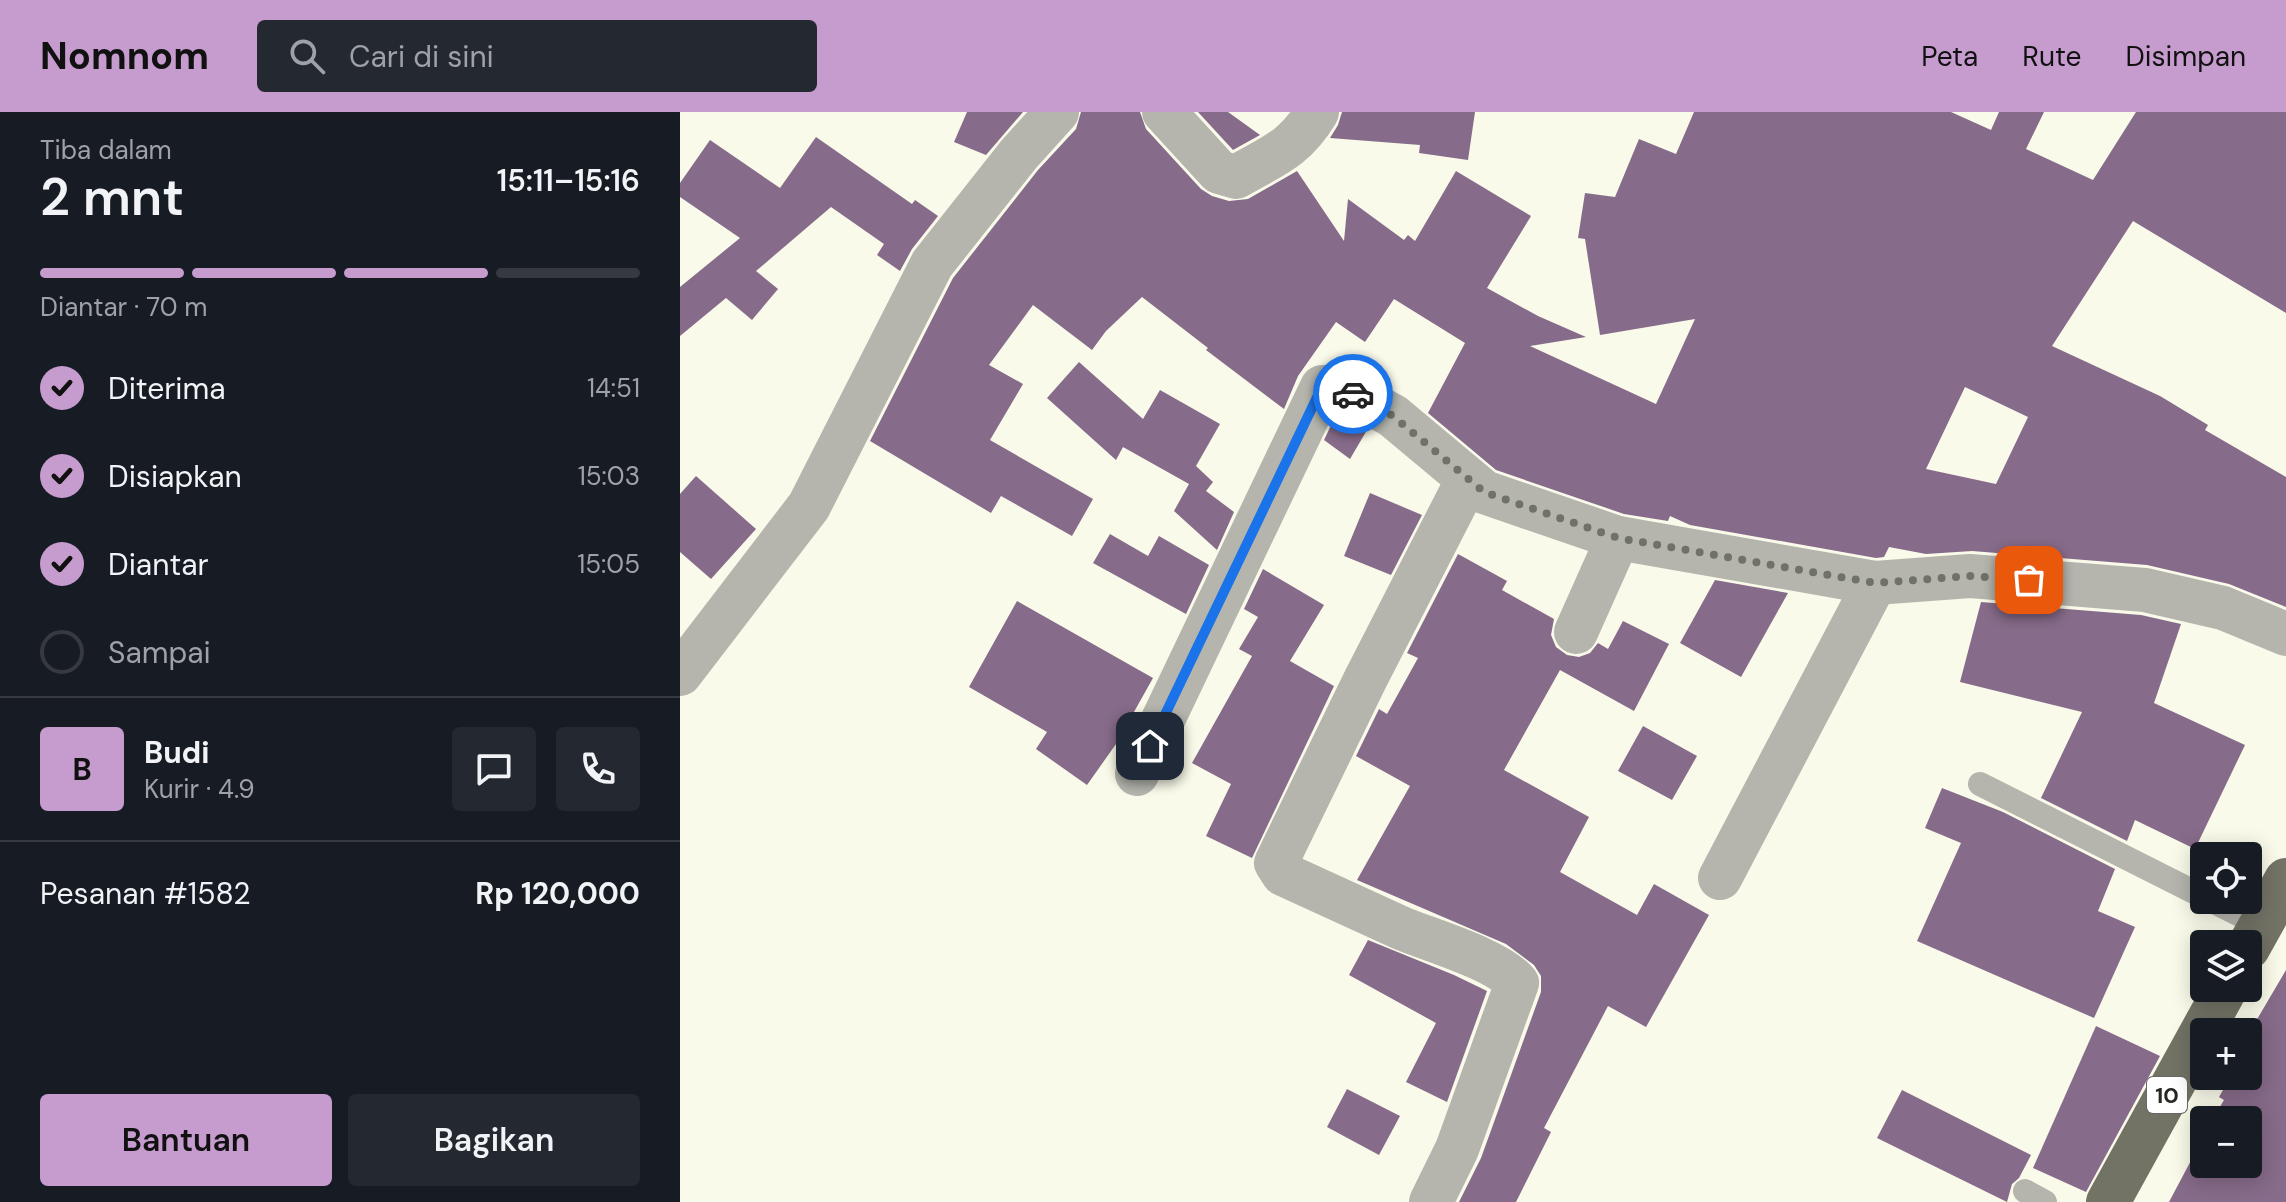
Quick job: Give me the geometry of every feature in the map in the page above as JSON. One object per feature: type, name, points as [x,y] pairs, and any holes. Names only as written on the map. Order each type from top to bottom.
[{"type":"highway","points":[[2257,930],[2286,880]]},
{"type":"highway","name":"10","points":[[2108,1202],[2218,1002]]},
{"type":"street","points":[[680,674],[809,506],[932,264],[1019,154],[1057,112]]},
{"type":"street","points":[[1164,112],[1219,172],[1236,177],[1293,144],[1317,112]]},
{"type":"street","points":[[1137,774],[1322,387],[1341,387],[1393,416],[1484,492],[1618,538],[1875,583],[1970,576],[2145,590],[2223,608],[2286,634]]},
{"type":"street","points":[[1431,1202],[1457,1149],[1517,983],[1509,974],[1484,961],[1283,874],[1276,863],[1357,694],[1468,479]]},
{"type":"street","points":[[1576,632],[1618,538]]},
{"type":"street","points":[[1720,878],[1875,583]]},
{"type":"lane","points":[[1980,784],[2190,890]]},
{"type":"lane","points":[[2227,914],[2247,930]]},
{"type":"building","points":[[967,112],[1023,112],[986,155],[954,142]]},
{"type":"building","points":[[1081,112],[1140,112],[1146,129],[1201,189],[1229,201],[1248,199],[1297,171],[1344,241],[1348,199],[1404,240],[1408,235],[1415,241],[1456,171],[1531,216],[1487,288],[1538,316],[1586,337],[1530,346],[1656,404],[1695,319],[1600,335],[1585,239],[1578,238],[1585,193],[1615,197],[1639,139],[1676,154],[1694,112],[1951,112],[1991,130],[1999,112],[2044,112],[2026,149],[2093,180],[2136,112],[2286,112],[2286,313],[2133,221],[2052,346],[2160,396],[2208,425],[2205,430],[2286,477],[2286,607],[2229,584],[2147,565],[1972,551],[1926,554],[1889,547],[1884,557],[1876,558],[1690,525],[1670,516],[1668,521],[1624,514],[1496,470],[1428,413],[1465,343],[1394,299],[1365,342],[1336,322],[1298,376],[1284,409],[1142,297],[1106,331],[1092,350],[1033,305],[989,365],[1023,384],[990,440],[1093,499],[1072,536],[1001,496],[991,513],[870,441],[953,278],[1038,170],[1076,129]],"holes":[[[1965,387],[2028,417],[1996,484],[1926,469]]]},
{"type":"building","points":[[1198,112],[1228,112],[1260,135],[1233,150]]},
{"type":"building","points":[[1342,112],[1475,112],[1468,160],[1419,153],[1420,145],[1330,138]]},
{"type":"building","points":[[816,137],[912,204],[915,200],[938,216],[912,249],[900,271],[877,255],[884,244],[831,207],[756,271],[778,289],[752,320],[726,298],[680,336],[680,287],[740,238],[680,197],[680,183],[710,140],[780,188]]},
{"type":"building","points":[[1079,362],[1143,419],[1160,390],[1220,424],[1196,466],[1213,482],[1206,491],[1234,512],[1217,550],[1174,511],[1189,484],[1123,447],[1116,460],[1047,398]]},
{"type":"building","points":[[1337,413],[1367,430],[1350,459],[1324,440]]},
{"type":"building","points":[[696,476],[756,529],[711,579],[680,552],[680,494]]},
{"type":"building","points":[[1370,493],[1422,515],[1391,575],[1344,556]]},
{"type":"building","points":[[1110,534],[1148,556],[1159,536],[1209,565],[1186,614],[1093,563]]},
{"type":"building","points":[[1458,554],[1507,581],[1502,590],[1554,619],[1551,635],[1556,647],[1567,655],[1579,657],[1590,653],[1598,643],[1608,649],[1623,621],[1669,644],[1634,711],[1560,670],[1504,770],[1589,817],[1560,872],[1637,915],[1654,884],[1709,915],[1646,1027],[1608,1006],[1544,1128],[1551,1132],[1516,1202],[1459,1202],[1481,1158],[1541,992],[1541,976],[1534,965],[1506,944],[1357,880],[1410,786],[1356,756],[1379,709],[1387,714],[1418,658],[1407,653]]},
{"type":"building","points":[[1263,569],[1324,605],[1290,661],[1334,686],[1252,858],[1206,836],[1231,784],[1192,763],[1252,656],[1239,649],[1258,617],[1244,609]]},
{"type":"building","points":[[1715,580],[1788,593],[1741,677],[1680,643]]},
{"type":"building","points":[[1017,601],[1153,678],[1116,744],[1087,785],[1036,749],[1047,732],[969,687]]},
{"type":"building","points":[[1981,602],[2141,615],[2181,624],[2154,703],[2245,745],[2198,842],[2190,842],[2190,847],[2135,820],[2127,841],[2041,798],[2082,712],[1960,682]]},
{"type":"building","points":[[1643,726],[1697,756],[1672,800],[1618,771]]},
{"type":"building","points":[[1942,788],[2003,812],[2115,869],[2098,911],[2135,927],[2094,1018],[1917,941],[1961,843],[1925,828]]},
{"type":"building","points":[[1368,940],[1487,991],[1447,1102],[1406,1082],[1436,1023],[1349,975]]},
{"type":"building","points":[[2286,970],[2286,1202],[2169,1202],[2190,1162],[2190,1178],[2262,1178],[2262,1106],[2220,1106],[2224,1100],[2219,1097],[2223,1090],[2262,1090],[2262,1018],[2258,1018]]},
{"type":"building","points":[[2096,1026],[2160,1056],[2086,1192],[2033,1168]]},
{"type":"building","points":[[1347,1089],[1400,1116],[1379,1155],[1327,1127]]},
{"type":"building","points":[[1902,1090],[2031,1155],[2019,1178],[2012,1184],[2007,1202],[1877,1138]]},
{"type":"way so far","points":[[1353,394],[1393,416],[1484,492],[1618,538],[1875,583],[1970,576],[2029,580]]},
{"type":"route","points":[[1150,746],[1322,387],[1341,387],[1353,394]]}]
